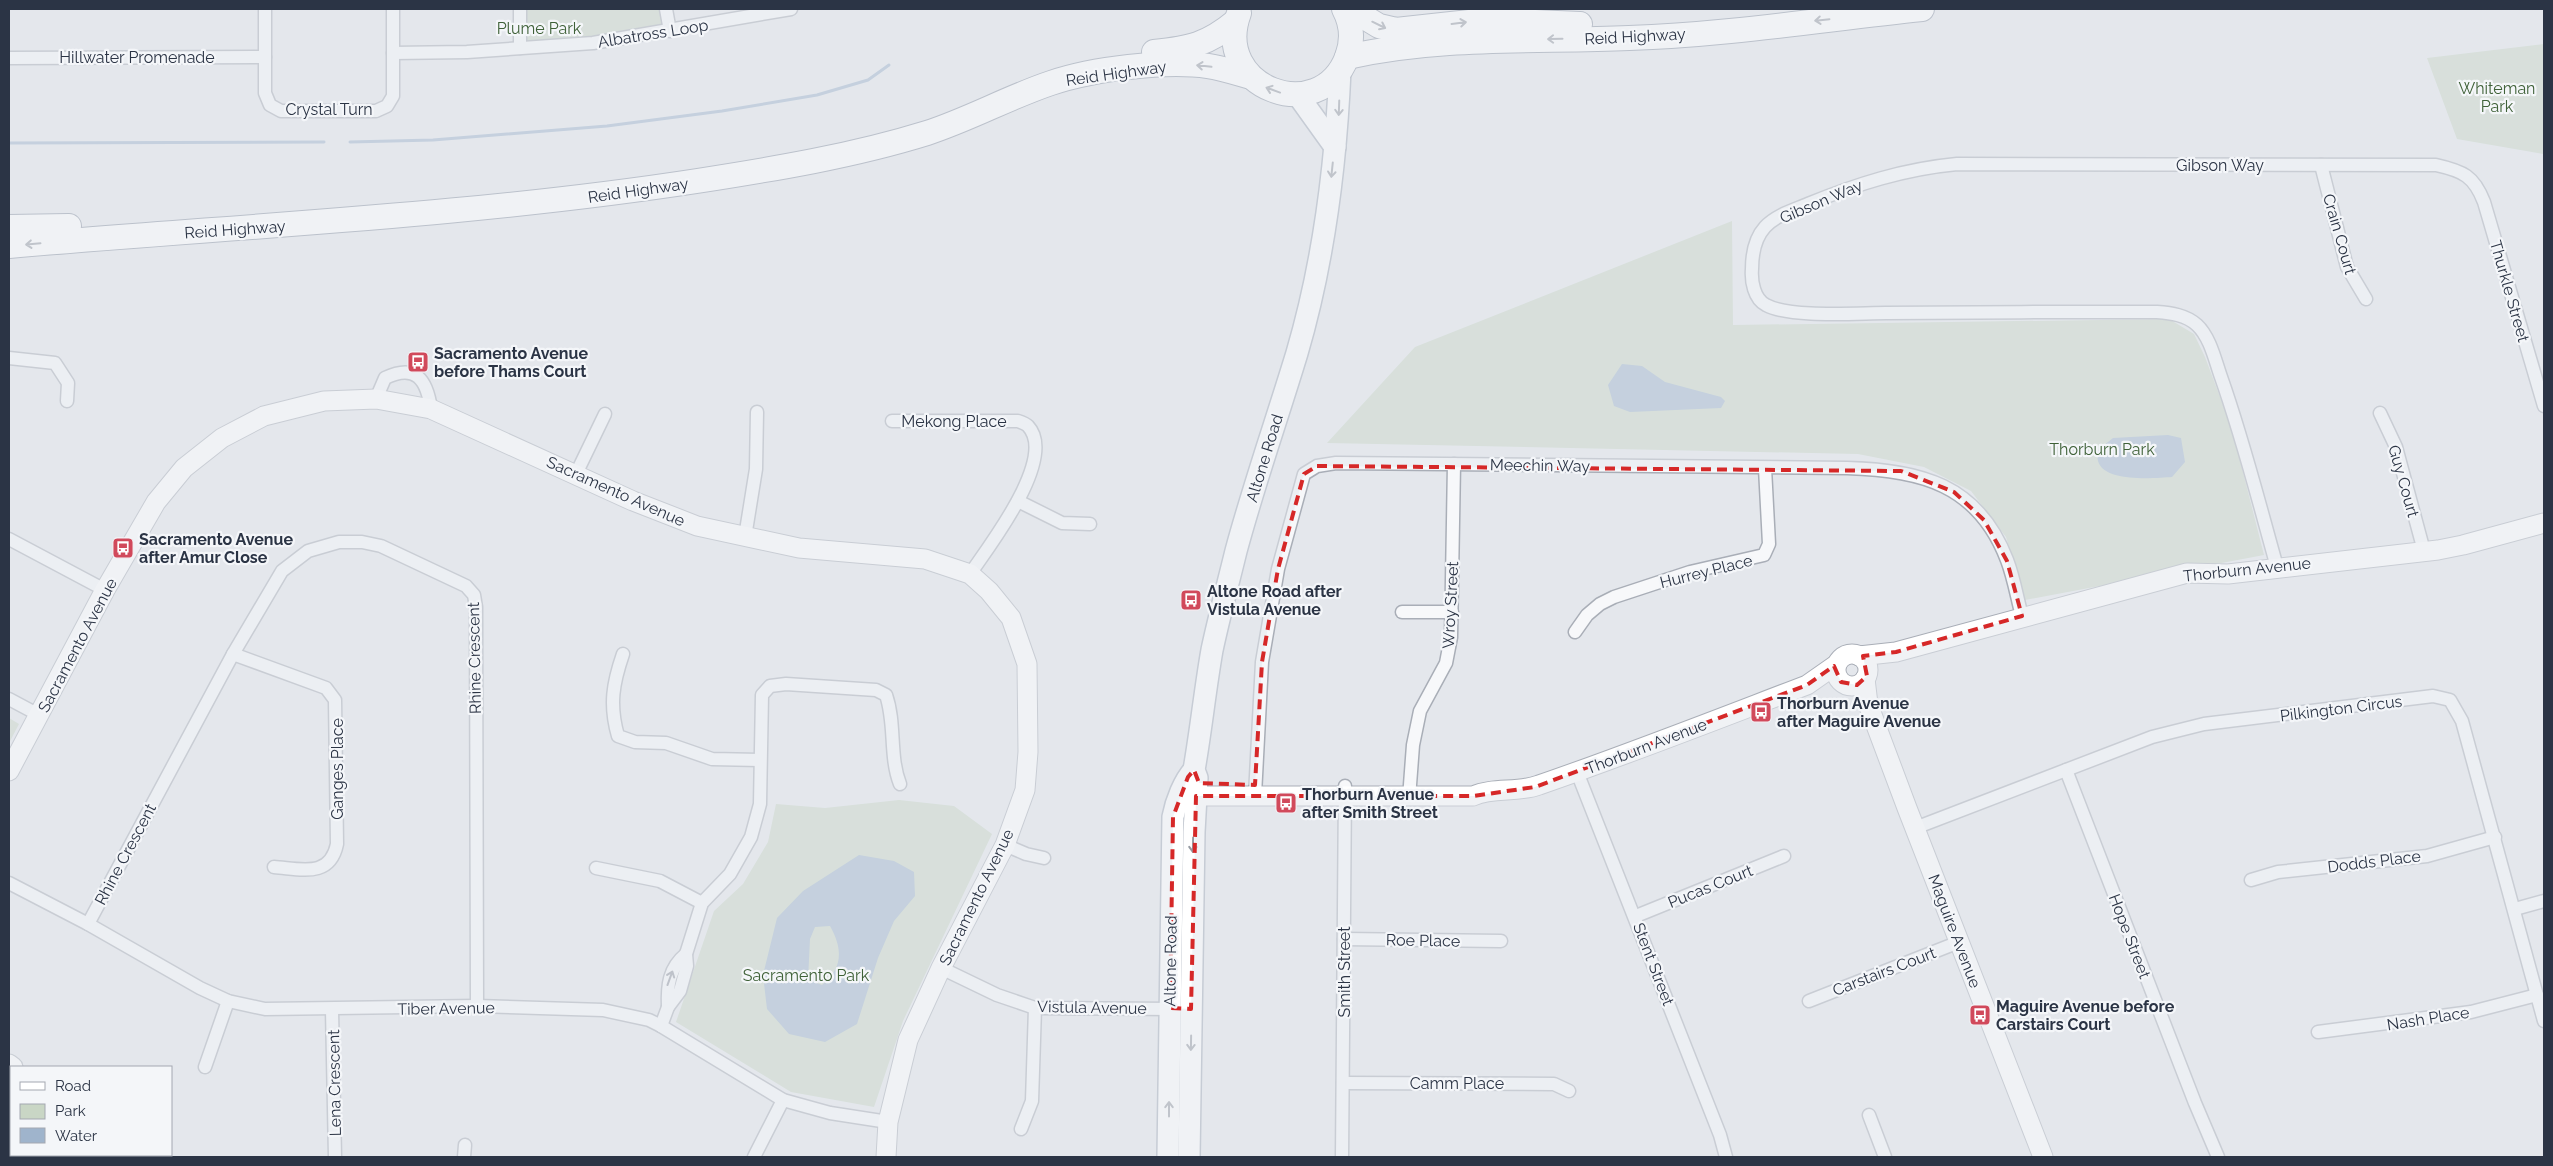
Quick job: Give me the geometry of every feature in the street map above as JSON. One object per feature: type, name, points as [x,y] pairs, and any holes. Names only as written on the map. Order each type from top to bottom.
[{"type":"highway","points":[[1238,15],[1236,51],[1251,77],[1277,92],[1297,94],[1317,89],[1330,80],[1344,63],[1351,31],[1344,9]]},
{"type":"highway","name":"Reid Highway","points":[[1351,9],[1379,26],[1396,30],[1488,20],[1630,24],[1796,9]]},
{"type":"highway","name":"Reid Highway","points":[[1344,63],[1383,48],[1444,43],[1630,38],[1922,9]]},
{"type":"highway","name":"Reid Highway","points":[[9,227],[79,226],[373,206],[569,187],[696,168],[847,139],[926,120],[1061,67],[1100,58],[1189,48],[1218,36],[1238,15]]},
{"type":"highway","name":"Reid Highway","points":[[9,246],[375,219],[570,199],[710,179],[894,142],[930,132],[1052,82],[1094,73],[1130,68],[1193,65],[1209,66],[1251,77]]},
{"type":"main road","name":"Altone Road","points":[[1189,1157],[1196,783],[1212,650],[1237,549],[1299,346],[1328,212],[1344,63]]},
{"type":"main road","points":[[1297,94],[1335,147]]},
{"type":"main road","name":"Altone Road","points":[[1168,1157],[1173,817],[1188,777],[1196,783]]},
{"type":"street","name":"Crystal Turn","points":[[265,9],[265,93],[270,105],[281,111],[376,111],[387,106],[393,96],[393,9]]},
{"type":"street","points":[[520,9],[520,48]]},
{"type":"street","points":[[666,9],[670,30]]},
{"type":"street","name":"Albatross Loop","points":[[393,53],[467,52],[593,43],[791,9]]},
{"type":"street","name":"Hillwater Promenade","points":[[9,58],[265,57]]},
{"type":"street","name":"Gibson Way","points":[[2277,568],[2239,428],[2206,337],[2197,325],[2173,313],[2157,312],[1792,312],[1765,305],[1756,294],[1752,281],[1753,251],[1758,237],[1766,226],[1781,215],[1850,187],[1884,176],[1957,164],[2436,165],[2454,169],[2471,178]]},
{"type":"street","name":"Crain Court","points":[[2321,165],[2347,267],[2366,299]]},
{"type":"street","name":"Thurkle Street","points":[[2471,178],[2484,202],[2544,406]]},
{"type":"street","points":[[9,358],[55,363],[68,383],[67,401]]},
{"type":"street","points":[[376,399],[385,378],[398,372],[412,373],[423,380],[428,391],[431,409]]},
{"type":"street","name":"Sacramento Avenue","points":[[9,771],[105,590],[156,502],[184,468],[222,438],[264,416],[324,401],[376,399],[431,409],[576,474],[633,502],[697,526],[799,548],[925,559],[970,574],[989,591],[1011,618],[1027,664],[1028,752],[1025,790],[1005,844],[941,968],[908,1040],[888,1122],[886,1157]]},
{"type":"street","points":[[745,537],[756,469],[757,412]]},
{"type":"street","name":"Guy Court","points":[[2380,413],[2396,447],[2424,551]]},
{"type":"street","points":[[576,474],[605,414]]},
{"type":"street","name":"Mekong Place","points":[[892,421],[1018,421],[1028,426],[1034,440],[1036,456],[1018,501],[970,574]]},
{"type":"street","name":"Meechin Way","points":[[1255,790],[1262,662],[1278,569],[1304,474],[1317,466],[1336,463],[1454,464],[1847,468],[1901,471],[1928,478],[1971,504],[1998,542],[2007,561],[2022,616]]},
{"type":"street","name":"Wroy Street","points":[[1409,792],[1412,745],[1420,711],[1446,663],[1451,637],[1454,464]]},
{"type":"street","name":"Hurrey Place","points":[[1575,632],[1587,615],[1600,604],[1614,596],[1690,572],[1764,554],[1769,544],[1765,468]]},
{"type":"street","points":[[1018,501],[1062,523],[1090,524]]},
{"type":"street","name":"Thorburn Avenue","points":[[1196,783],[1255,790],[1409,792],[1472,787],[1482,792],[1516,791],[1577,772],[1807,685],[1847,655],[1859,656],[1896,652],[2022,616],[2187,574],[2228,574],[2424,551],[2463,545],[2544,523]]},
{"type":"street","points":[[9,539],[105,590]]},
{"type":"street","name":"Rhine Crescent","points":[[88,924],[233,654],[282,570],[308,551],[339,542],[362,542],[381,546],[466,586],[474,594],[476,607],[477,1006]]},
{"type":"street","points":[[1402,612],[1452,612]]},
{"type":"street","name":"Thorburn Avenue","points":[[1807,685],[1856,681],[1896,652]]},
{"type":"street","name":"Ganges Place","points":[[233,654],[326,688],[335,700],[337,844],[334,858],[323,867],[308,870],[274,866]]},
{"type":"street","points":[[623,654],[614,682],[613,718],[618,736],[635,742],[666,743],[712,759],[760,760]]},
{"type":"street","points":[[1837,664],[1836,672],[1856,681],[1866,662],[1859,656]]},
{"type":"street","name":"Maguire Avenue","points":[[1856,681],[1868,704],[1914,828],[2043,1157]]},
{"type":"street","points":[[661,1026],[668,1007],[667,985],[676,963],[686,954],[702,903],[730,874],[751,837],[760,804],[762,695],[770,686],[786,684],[876,690],[886,695],[890,707],[895,769],[900,784]]},
{"type":"street","name":"Pilkington Circus","points":[[1914,828],[2152,737],[2204,724],[2433,696],[2450,700],[2462,721],[2515,909],[2544,1021]]},
{"type":"street","points":[[9,699],[39,715]]},
{"type":"street","name":"Hope Street","points":[[2066,770],[2195,1103],[2218,1157]]},
{"type":"street","name":"Stent Street","points":[[1577,772],[1636,916],[1720,1135],[1726,1157]]},
{"type":"street","name":"Smith Street","points":[[1342,1157],[1345,791]]},
{"type":"street","name":"Dodds Place","points":[[2251,880],[2278,872],[2427,856],[2495,838]]},
{"type":"street","points":[[1005,844],[1026,854],[1044,858]]},
{"type":"street","name":"Pucas Court","points":[[1636,916],[1784,856]]},
{"type":"street","points":[[596,868],[660,881],[702,903]]},
{"type":"street","name":"Tiber Avenue","points":[[9,883],[88,924],[200,988],[228,1001],[265,1009],[332,1010],[477,1006],[603,1010],[649,1020],[783,1100],[830,1113],[888,1122]]},
{"type":"street","points":[[2515,909],[2544,901]]},
{"type":"street","name":"Roe Place","points":[[1344,939],[1501,941]]},
{"type":"street","name":"Carstairs Court","points":[[1809,1001],[1959,942]]},
{"type":"street","name":"Vistula Avenue","points":[[941,968],[997,995],[1035,1008],[1191,1009]]},
{"type":"street","name":"Nash Place","points":[[2318,1032],[2471,1012],[2537,995]]},
{"type":"street","points":[[206,1067],[228,1001]]},
{"type":"street","points":[[1021,1129],[1032,1101],[1035,1008]]},
{"type":"street","name":"Lena Crescent","points":[[332,1010],[335,1157]]},
{"type":"street","name":"Camm Place","points":[[1343,1083],[1554,1084],[1569,1091]]},
{"type":"street","points":[[754,1157],[783,1100]]},
{"type":"street","points":[[1869,1114],[1885,1157]]},
{"type":"highlighted area","points":[[1317,466],[1901,471],[1954,492],[1984,520],[2007,561],[2022,616],[1896,652],[1863,656],[1867,676],[1857,685],[1841,682],[1834,666],[1807,685],[1535,787],[1473,796],[1196,796],[1191,1009],[1170,1008],[1173,817],[1188,777],[1194,770],[1199,783],[1255,785],[1262,662],[1278,569],[1304,474]]},
{"type":"green space","name":"Plume Park","points":[[520,9],[666,9],[670,31],[520,48]]},
{"type":"green space","name":"Whiteman Park","points":[[2544,44],[2544,157],[2543,154],[2457,139],[2427,58]]},
{"type":"green space","name":"Thorburn Park","points":[[1732,221],[1733,325],[2169,319],[2194,334],[2205,357],[2232,429],[2264,555],[2025,600],[2006,537],[1971,491],[1924,467],[1858,454],[1327,443],[1415,347]]},
{"type":"green space","points":[[9,718],[19,724],[9,743]]},
{"type":"green space","name":"Sacramento Park","points":[[899,800],[954,806],[992,834],[903,1021],[874,1107],[791,1092],[676,1022],[714,911],[743,884],[768,842],[776,804],[825,808]]},
{"type":"water","points":[[1622,364],[1642,366],[1665,382],[1721,397],[1725,401],[1721,408],[1630,412],[1614,406],[1608,385]]},
{"type":"water","points":[[2168,435],[2181,438],[2185,462],[2172,477],[2131,478],[2120,476],[2102,468],[2098,461],[2098,450],[2113,438]]},
{"type":"water","points":[[859,855],[894,861],[914,872],[915,896],[894,921],[878,958],[857,1024],[825,1042],[789,1034],[767,1009],[763,975],[777,918],[803,891]],"holes":[[[830,926],[839,950],[839,958],[834,972],[822,985],[808,980],[810,939],[815,927]]]},
{"type":"waterway","points":[[350,142],[433,140],[607,126],[722,111],[817,95],[868,80],[889,65]]},
{"type":"waterway","points":[[9,143],[324,142]]},
{"type":"place","name":"Sacramento Avenue before Thams Court","points":[[418,362]]},
{"type":"place","name":"Sacramento Avenue after Amur Close","points":[[123,548]]},
{"type":"place","name":"Altone Road after Vistula Avenue","points":[[1191,600]]},
{"type":"place","name":"Thorburn Avenue after Maguire Avenue","points":[[1761,712]]},
{"type":"place","name":"Thorburn Avenue after Smith Street","points":[[1286,803]]},
{"type":"place","name":"Maguire Avenue before Carstairs Court","points":[[1980,1015]]}]
